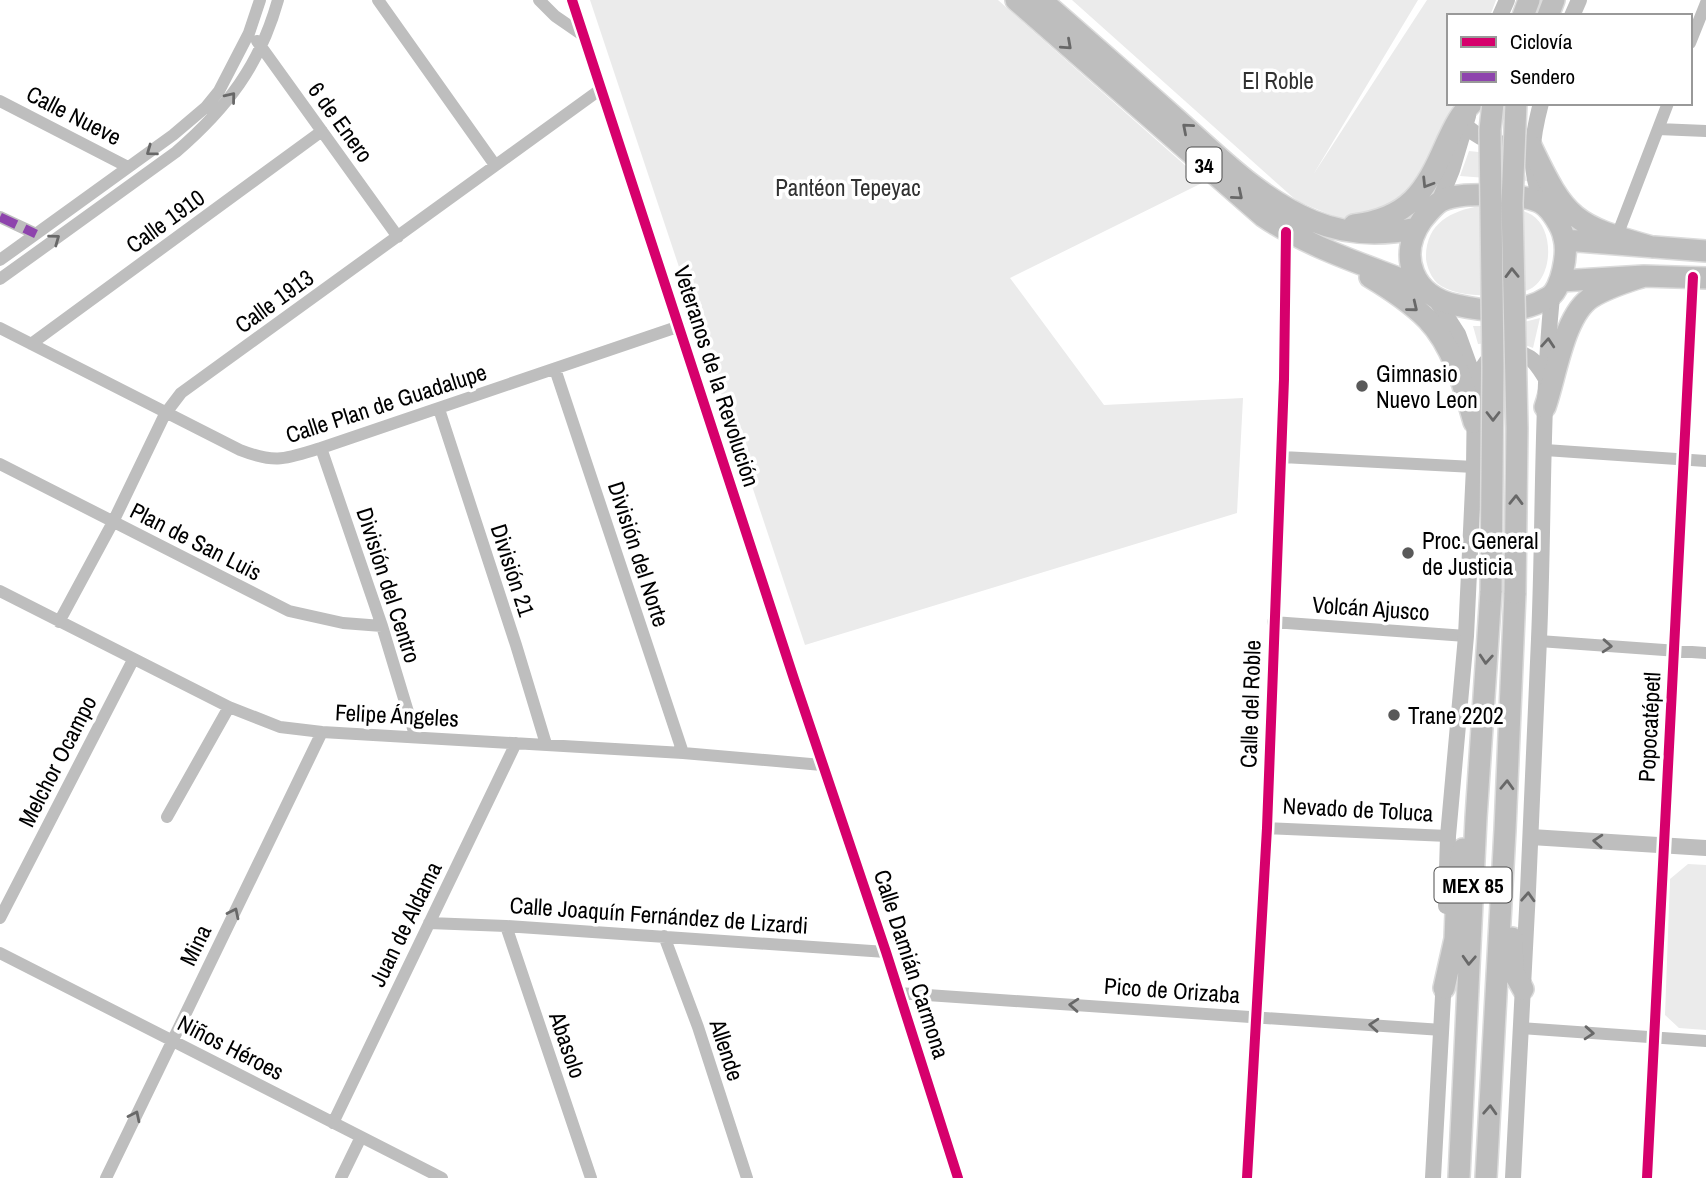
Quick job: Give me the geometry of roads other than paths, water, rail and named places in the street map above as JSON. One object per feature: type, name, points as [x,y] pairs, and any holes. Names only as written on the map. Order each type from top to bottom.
[{"type":"main road","name":"34","points":[[1016,0],[1233,190],[1286,232],[1428,294],[1478,309],[1520,310],[1532,306],[1556,288],[1644,276],[1700,277]]},
{"type":"main road","name":"34","points":[[1041,0],[1207,146],[1273,200],[1296,214],[1333,228],[1368,234],[1417,228]]},
{"type":"main road","points":[[1333,228],[1383,218],[1414,199],[1429,182],[1459,118],[1470,105]]},
{"type":"main road","name":"MEX 85","points":[[1459,1178],[1476,818],[1491,591],[1493,367],[1490,130],[1493,105]]},
{"type":"main road","name":"MEX 85","points":[[1486,1178],[1515,593],[1517,428],[1512,203],[1516,105]]},
{"type":"main road","points":[[1532,141],[1546,178],[1564,206],[1587,225],[1616,241]]},
{"type":"main road","points":[[1428,294],[1414,273],[1411,258],[1417,228],[1439,202],[1454,198],[1499,195],[1542,204],[1555,220],[1565,240],[1556,288]]},
{"type":"main road","points":[[1565,240],[1616,241],[1706,251]]},
{"type":"main road","points":[[1336,255],[1387,287],[1428,320],[1458,371],[1474,422]]},
{"type":"main road","points":[[1545,407],[1569,324],[1578,310],[1590,298],[1644,276]]},
{"type":"main road","points":[[1444,988],[1455,939],[1459,864],[1476,818]]},
{"type":"main road","points":[[1505,830],[1513,839],[1516,849],[1512,960],[1523,989]]},
{"type":"street","points":[[0,260],[182,128],[206,107],[219,91],[249,33],[260,0]]},
{"type":"street","points":[[0,279],[200,132],[239,87],[270,29],[278,0]]},
{"type":"street","points":[[378,0],[495,165]]},
{"type":"street","points":[[539,0],[555,16],[584,36]]},
{"type":"street","name":"Veteranos de la Revolución","points":[[572,0],[822,765]]},
{"type":"street","points":[[1701,30],[1706,3]]},
{"type":"street","name":"6 de Enero","points":[[249,33],[262,46],[398,237]]},
{"type":"street","name":"Calle 1913","points":[[59,622],[113,522],[165,414],[181,393],[601,89]]},
{"type":"street","name":"Calle Nueve","points":[[0,101],[128,167]]},
{"type":"street","points":[[1439,202],[1471,105]]},
{"type":"street","points":[[1541,105],[1532,141],[1532,173],[1542,204]]},
{"type":"street","points":[[1616,241],[1667,105]]},
{"type":"street","points":[[1465,125],[1477,137],[1495,143],[1517,144],[1532,141]]},
{"type":"street","points":[[1658,129],[1706,131]]},
{"type":"street","name":"Calle 1910","points":[[32,344],[322,131]]},
{"type":"street","points":[[0,217],[36,234]]},
{"type":"street","name":"Calle del Roble","points":[[1247,1178],[1267,828],[1273,622],[1282,457],[1286,232]]},
{"type":"street","name":"Popocatépetl","points":[[1647,1178],[1684,459],[1700,277]]},
{"type":"street","points":[[1513,1178],[1531,837],[1546,379],[1556,288]]},
{"type":"street","points":[[1428,294],[1458,334],[1471,370],[1475,391],[1466,636],[1448,836],[1444,988],[1433,1178]]},
{"type":"street","name":"Calle Plan de Guadalupe","points":[[0,328],[165,414],[264,459],[288,458],[321,448],[680,326]]},
{"type":"street","points":[[1475,391],[1485,363],[1504,352],[1520,353],[1528,357],[1546,379]]},
{"type":"street","name":"División del Norte","points":[[555,369],[682,753]]},
{"type":"street","name":"División 21","points":[[439,409],[546,744]]},
{"type":"street","name":"División del Centro","points":[[321,448],[382,626],[415,735]]},
{"type":"street","points":[[1545,450],[1706,461]]},
{"type":"street","points":[[1282,457],[1474,467]]},
{"type":"street","name":"Plan de San Luis","points":[[0,464],[289,611],[343,623],[382,626]]},
{"type":"street","name":"Felipe Ángeles","points":[[0,591],[229,707],[280,727],[322,732],[415,735],[682,753],[822,765]]},
{"type":"street","name":"Volcán Ajusco","points":[[1273,622],[1466,636]]},
{"type":"street","points":[[1539,641],[1706,653]]},
{"type":"street","name":"Melchor Ocampo","points":[[0,918],[133,660]]},
{"type":"street","points":[[167,817],[229,707]]},
{"type":"street","name":"Mina","points":[[106,1178],[322,732]]},
{"type":"street","name":"Juan de Aldama","points":[[333,1123],[516,743]]},
{"type":"street","name":"Calle Damián Carmona","points":[[822,765],[886,951],[958,1178]]},
{"type":"street","name":"Nevado de Toluca","points":[[1267,828],[1448,836]]},
{"type":"street","points":[[1531,837],[1706,848]]},
{"type":"street","name":"Calle Joaquín Fernández de Lizardi","points":[[429,923],[886,951]]},
{"type":"street","name":"Abasolo","points":[[506,926],[591,1178]]},
{"type":"street","name":"Allende","points":[[664,936],[698,1027],[747,1178]]},
{"type":"street","name":"Niños Héroes","points":[[0,953],[442,1178]]},
{"type":"street","name":"Pico de Orizaba","points":[[898,993],[1442,1030]]},
{"type":"street","points":[[1521,1028],[1706,1041]]},
{"type":"street","points":[[341,1178],[362,1137]]},
{"type":"place","name":"Gimnasio Nuevo Leon","points":[[1362,386]]},
{"type":"place","name":"Proc. General de Justicia","points":[[1408,553]]},
{"type":"place","name":"Trane 2202","points":[[1394,715]]},
{"type":"park label","name":"El Roble","points":[[1278,80]]},
{"type":"park label","name":"Pantéon Tepeyac","points":[[848,187]]}]
